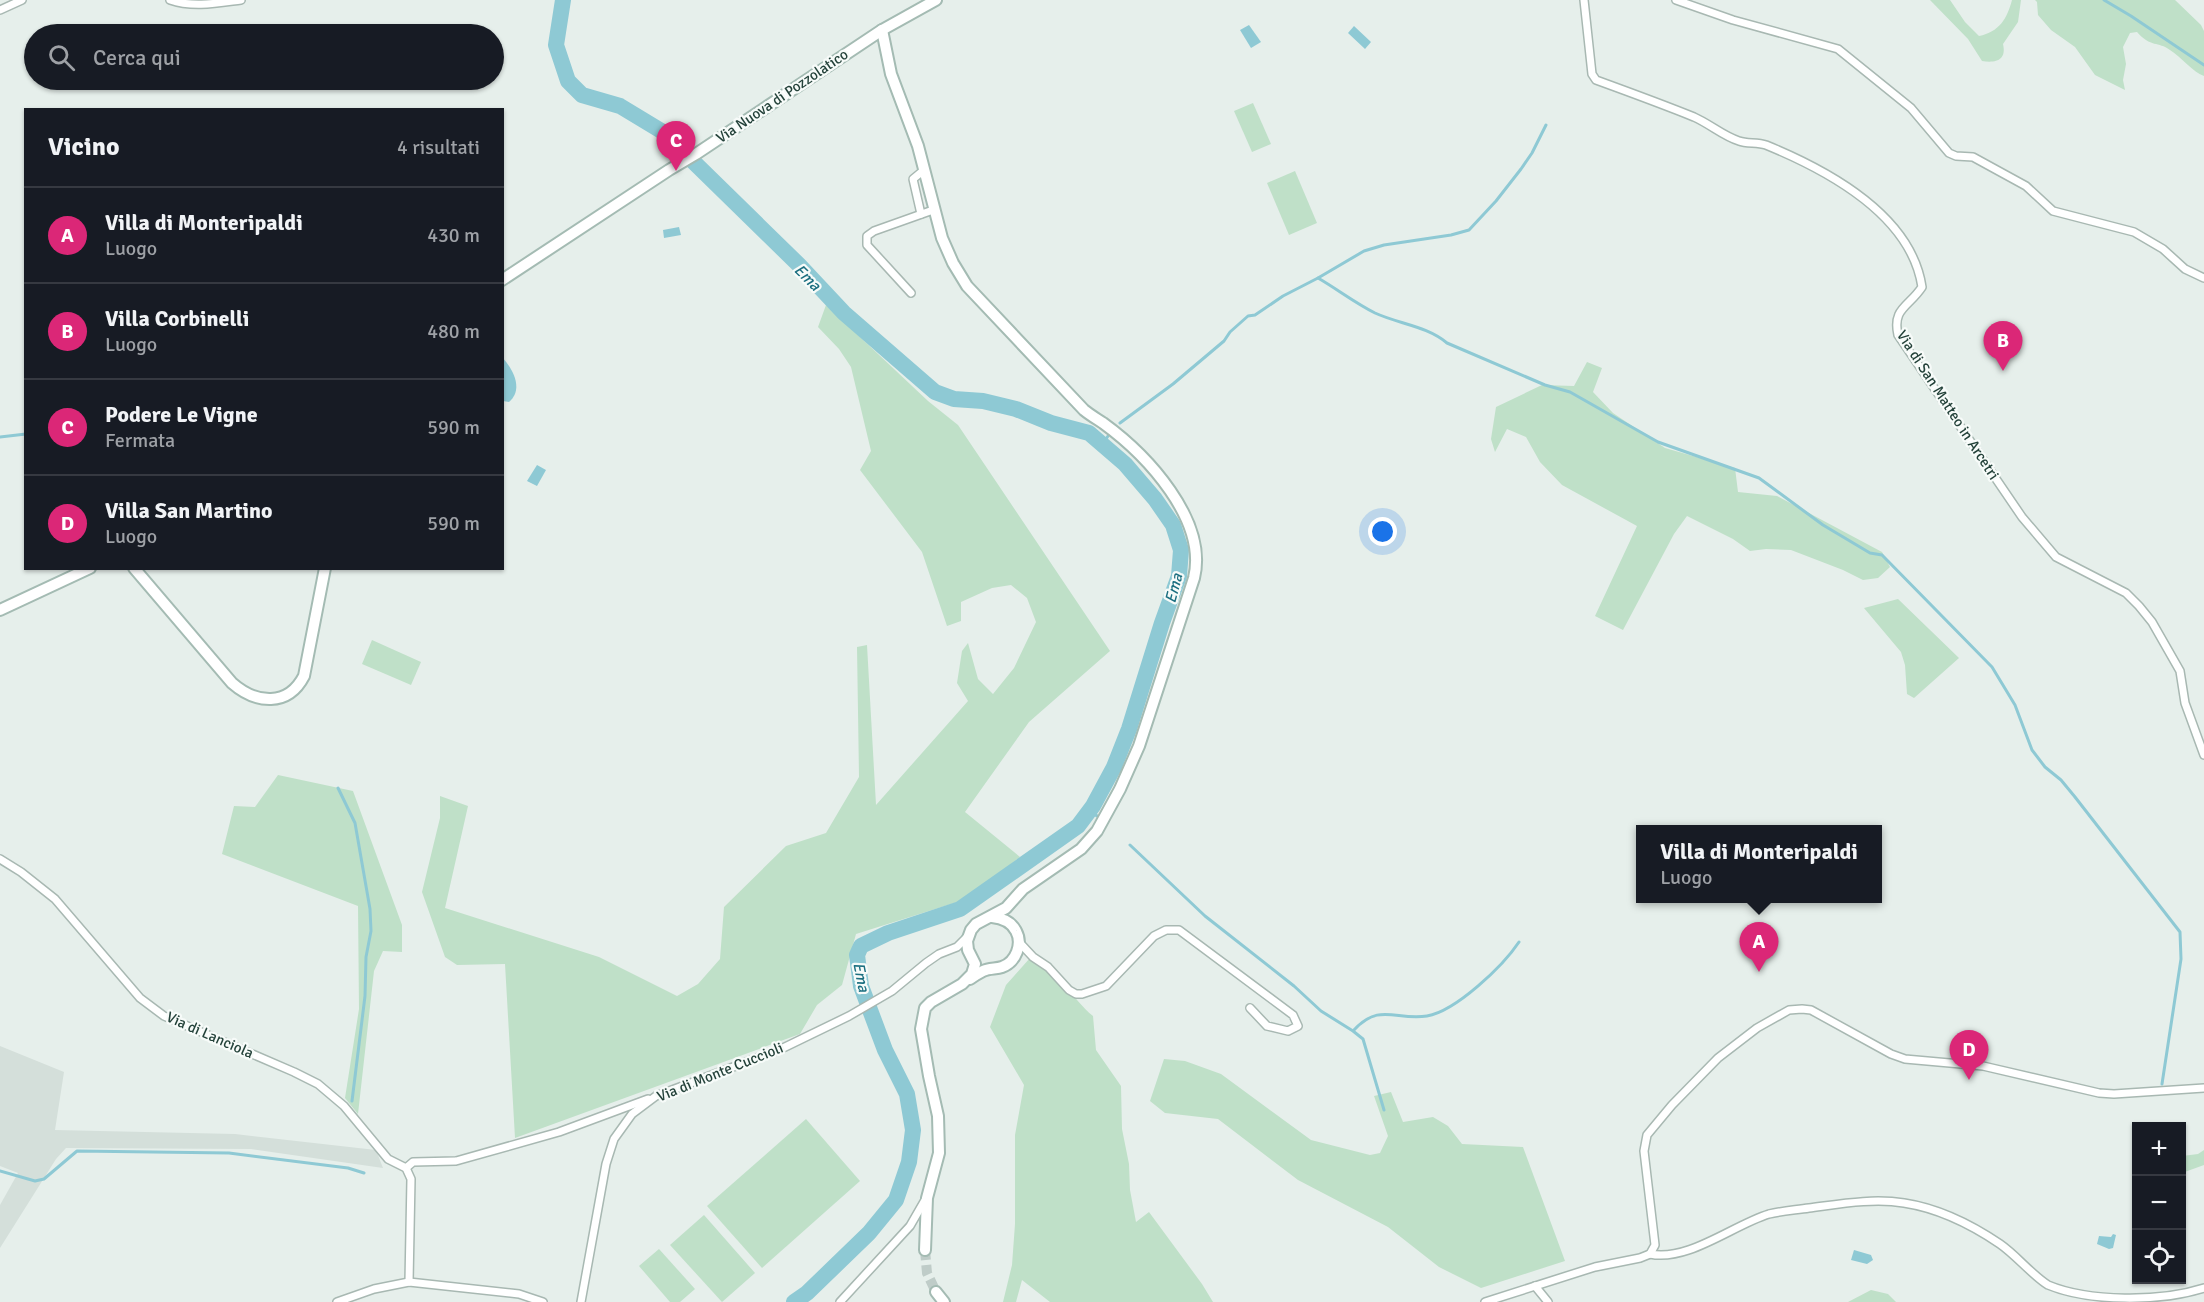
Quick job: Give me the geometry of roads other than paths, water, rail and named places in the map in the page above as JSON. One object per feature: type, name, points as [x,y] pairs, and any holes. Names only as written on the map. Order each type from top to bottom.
[{"type":"street","points":[[0,10],[22,0]]},
{"type":"street","points":[[170,0],[199,5],[242,0]]},
{"type":"street","name":"Via Nuova di Pozzolatico","points":[[504,279],[882,30],[936,0]]},
{"type":"street","name":"Via di San Matteo in Arcetri","points":[[1584,0],[1592,74],[1596,80],[1697,118],[1740,142],[1763,144],[1814,167],[1861,196],[1889,221],[1913,257],[1922,286],[1914,298],[1899,311],[1895,322],[1898,335],[2022,517],[2056,557],[2126,593],[2152,622],[2180,671],[2185,703],[2204,755]]},
{"type":"street","points":[[1676,0],[1733,20],[1838,49],[1911,108],[1949,153],[1956,156],[1973,157],[2026,186],[2053,211],[2134,232],[2163,249],[2185,269],[2204,278]]},
{"type":"street","points":[[882,30],[891,74],[918,146],[942,238],[967,286],[1084,410],[1131,447],[1159,476],[1186,520],[1198,557],[1194,578],[1140,746],[1097,831],[1081,849],[1023,888],[1012,902],[992,917],[980,920],[969,935],[968,948],[975,964],[972,974],[962,984]]},
{"type":"street","points":[[921,214],[913,179],[924,170]]},
{"type":"street","points":[[911,293],[867,245],[867,236],[874,231],[933,210]]},
{"type":"street","points":[[0,610],[86,570]]},
{"type":"street","points":[[136,570],[232,683],[249,696],[267,700],[276,699],[301,683],[325,570]]},
{"type":"street","name":"Via di Lanciola","points":[[0,859],[21,872],[54,899],[140,998],[164,1016],[318,1084],[344,1106],[388,1159],[406,1168]]},
{"type":"street","points":[[1008,921],[1012,902]]},
{"type":"street","points":[[925,1250],[927,1198],[939,1153],[939,1133],[938,1116],[921,1029],[922,1015],[931,1002],[984,971],[1005,966],[1015,957],[1019,942],[1016,930],[1008,921],[992,917]]},
{"type":"street","points":[[1019,942],[1033,957],[1048,967],[1069,990],[1076,994],[1083,994],[1106,986],[1154,936],[1166,930],[1179,930],[1293,1015],[1298,1026],[1288,1031],[1268,1026],[1250,1008]]},
{"type":"street","name":"Via di Monte Cuccioli","points":[[580,1302],[606,1164],[614,1139],[632,1114],[656,1096],[781,1049],[849,1016],[892,991],[926,963],[963,942],[969,935]]},
{"type":"street","points":[[948,951],[966,953],[979,964],[994,969]]},
{"type":"street","points":[[1015,957],[1033,957]]},
{"type":"street","points":[[1650,1254],[1655,1245],[1644,1151],[1647,1135],[1672,1105],[1718,1058],[1757,1028],[1789,1010],[1811,1010],[1905,1059],[1983,1066],[2098,1093],[2204,1088]]},
{"type":"street","points":[[409,1282],[411,1179],[406,1168],[413,1162],[456,1161],[559,1132],[656,1096]]},
{"type":"street","points":[[840,1302],[910,1226],[927,1198]]},
{"type":"street","points":[[1485,1302],[1595,1267],[1650,1254],[1661,1257],[1708,1243],[1741,1224],[1770,1214],[1860,1201],[1905,1203],[1944,1213],[2000,1244],[2048,1285],[2075,1295],[2113,1302],[2189,1293],[2204,1288]]},
{"type":"street","points":[[337,1302],[374,1289],[409,1282],[519,1294],[543,1302]]},
{"type":"street","points":[[1535,1286],[1548,1302]]},
{"type":"street","points":[[936,1292],[944,1302]]},
{"type":"water","points":[[1249,25],[1261,42],[1251,48],[1240,30]]},
{"type":"water","points":[[1354,26],[1371,42],[1365,49],[1348,33]]},
{"type":"water","points":[[679,227],[681,235],[664,238],[663,230]]},
{"type":"water","points":[[504,360],[513,373],[516,385],[516,391],[509,402],[504,401]]},
{"type":"water","points":[[537,465],[546,470],[537,486],[527,481]]},
{"type":"water","points":[[2113,1234],[2116,1235],[2113,1248],[2109,1249],[2097,1244],[2099,1236],[2111,1237]]},
{"type":"water","points":[[1854,1250],[1871,1255],[1873,1260],[1867,1264],[1851,1260]]},
{"type":"waterway","name":"Ema","points":[[563,0],[556,45],[568,81],[582,95],[620,106],[663,132],[799,265],[844,313],[935,392],[954,399],[983,401],[1016,409],[1051,423],[1089,433],[1125,464],[1155,499],[1173,525],[1181,550],[1179,576],[1129,729],[1114,767],[1093,806],[1078,826],[960,909],[888,933],[861,946],[857,955],[861,986],[885,1050],[907,1094],[913,1130],[909,1162],[896,1200],[869,1233],[807,1293],[794,1302]]},
{"type":"waterway","points":[[2104,0],[2204,65]]},
{"type":"waterway","points":[[1120,423],[1173,384],[1224,341],[1230,332],[1248,316],[1255,315],[1283,296],[1364,251],[1384,245],[1469,230],[1521,169],[1546,125]]},
{"type":"waterway","points":[[675,155],[682,151]]},
{"type":"waterway","points":[[1318,278],[1375,313],[1422,329],[1447,343],[1545,385],[1570,392],[1658,442],[1759,478],[1823,525],[1870,553],[1882,555],[1992,667],[2015,705],[2032,750],[2045,767],[2061,780],[2075,797],[2180,932],[2181,959],[2162,1084]]},
{"type":"waterway","points":[[0,437],[24,434]]},
{"type":"waterway","points":[[1102,445],[1108,436]]},
{"type":"waterway","points":[[338,788],[355,823],[370,909],[371,931],[366,957],[365,996],[352,1101]]},
{"type":"waterway","points":[[1090,810],[1097,816]]},
{"type":"waterway","points":[[1130,845],[1205,916],[1294,986],[1321,1011],[1363,1039],[1384,1110]]},
{"type":"waterway","points":[[1354,1030],[1363,1022],[1380,1015],[1427,1016],[1451,1006],[1491,975],[1519,942]]},
{"type":"waterway","points":[[0,1171],[35,1181],[44,1179],[77,1151],[229,1153],[348,1168],[364,1173]]},
{"type":"tunnel","points":[[925,1250],[927,1273],[936,1292]]},
{"type":"place","name":"Podere Le Vigne","points":[[676,171]]},
{"type":"place","name":"Villa Corbinelli","points":[[2003,371]]},
{"type":"place","name":"Villa di Monteripaldi","points":[[1759,972]]},
{"type":"place","name":"Villa San Martino","points":[[1969,1080]]}]
